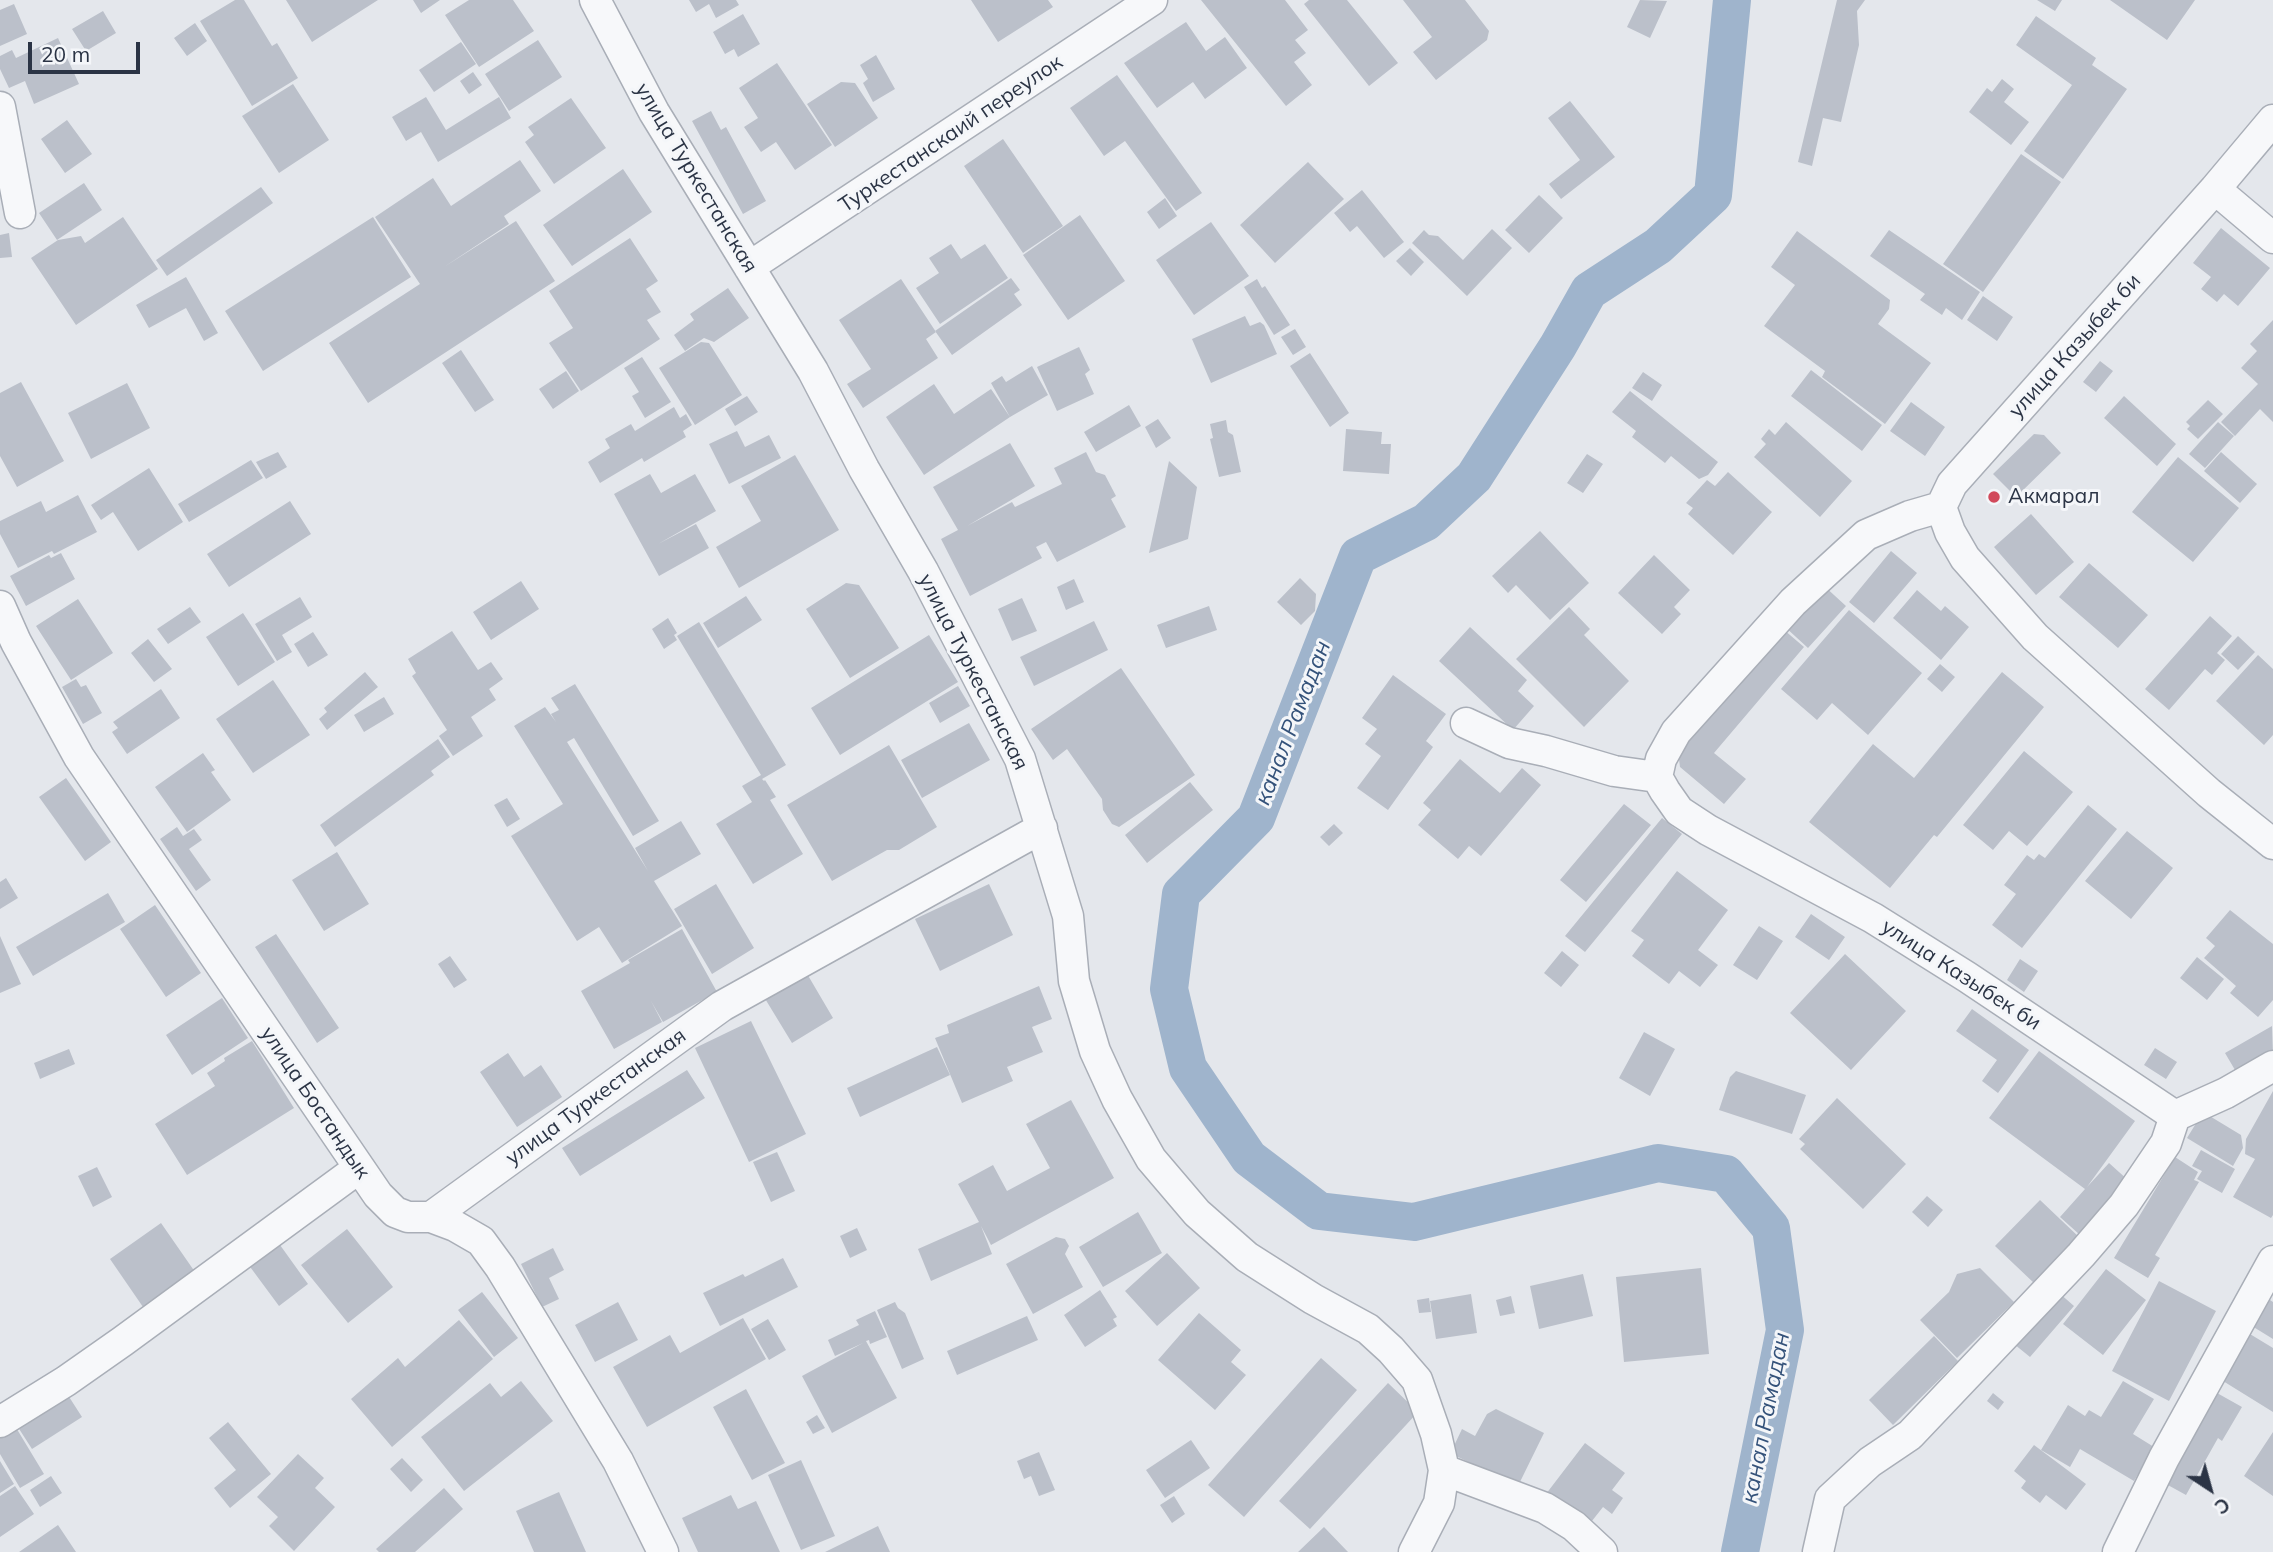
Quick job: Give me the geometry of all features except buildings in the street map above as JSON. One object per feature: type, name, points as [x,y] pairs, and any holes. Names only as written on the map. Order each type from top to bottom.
[{"type":"street","name":"улица Туркестанская","points":[[431,1217],[722,1006],[1042,828],[1020,759],[923,571],[864,469],[813,371],[654,112],[595,0]]},
{"type":"street","name":"Туркестанскаий переулок","points":[[749,267],[1152,0]]},
{"type":"street","points":[[0,107],[20,213]]},
{"type":"street","name":"улица Казыбек би","points":[[1941,507],[1952,485],[2273,120]]},
{"type":"street","points":[[2215,189],[2273,238]]},
{"type":"street","points":[[1466,723],[1509,743],[1614,771],[1657,776],[1661,759],[1676,732],[1793,602],[1866,535],[1910,516],[1941,507],[1950,532],[1965,558],[2035,636],[2209,793],[2273,844]]},
{"type":"street","name":"улица Бостандык","points":[[0,606],[16,642],[79,757],[378,1195],[395,1212],[408,1217],[431,1217],[455,1226],[481,1241],[500,1267],[618,1461],[663,1552]]},
{"type":"street","name":"улица Казыбек би","points":[[1657,776],[1679,811],[1708,830],[1873,918],[1967,977],[2175,1116]]},
{"type":"street","points":[[1042,828],[1068,916],[1074,981],[1095,1051],[1117,1099],[1151,1159],[1197,1213],[1247,1257],[1313,1299],[1368,1329],[1418,1380],[1436,1434],[1444,1470],[1439,1503],[1414,1552]]},
{"type":"street","points":[[1818,1552],[1830,1499],[1870,1462],[1910,1435],[2081,1255],[2124,1205],[2152,1164],[2165,1143],[2175,1116],[2226,1093],[2273,1066]]},
{"type":"street","points":[[0,1422],[123,1341],[359,1168]]},
{"type":"street","points":[[2118,1552],[2164,1458],[2273,1261]]},
{"type":"street","points":[[1444,1470],[1545,1508],[1574,1526],[1602,1552]]},
{"type":"waterway","name":"канал Рамадан","points":[[1732,0],[1713,195],[1658,246],[1589,291],[1558,346],[1474,477],[1426,522],[1358,556],[1256,818],[1181,894],[1169,989],[1188,1068],[1249,1158],[1319,1211],[1414,1222],[1658,1163],[1726,1174],[1771,1228],[1785,1330],[1740,1552]]},
{"type":"place","name":"Акмарал","points":[[1994,497]]}]
